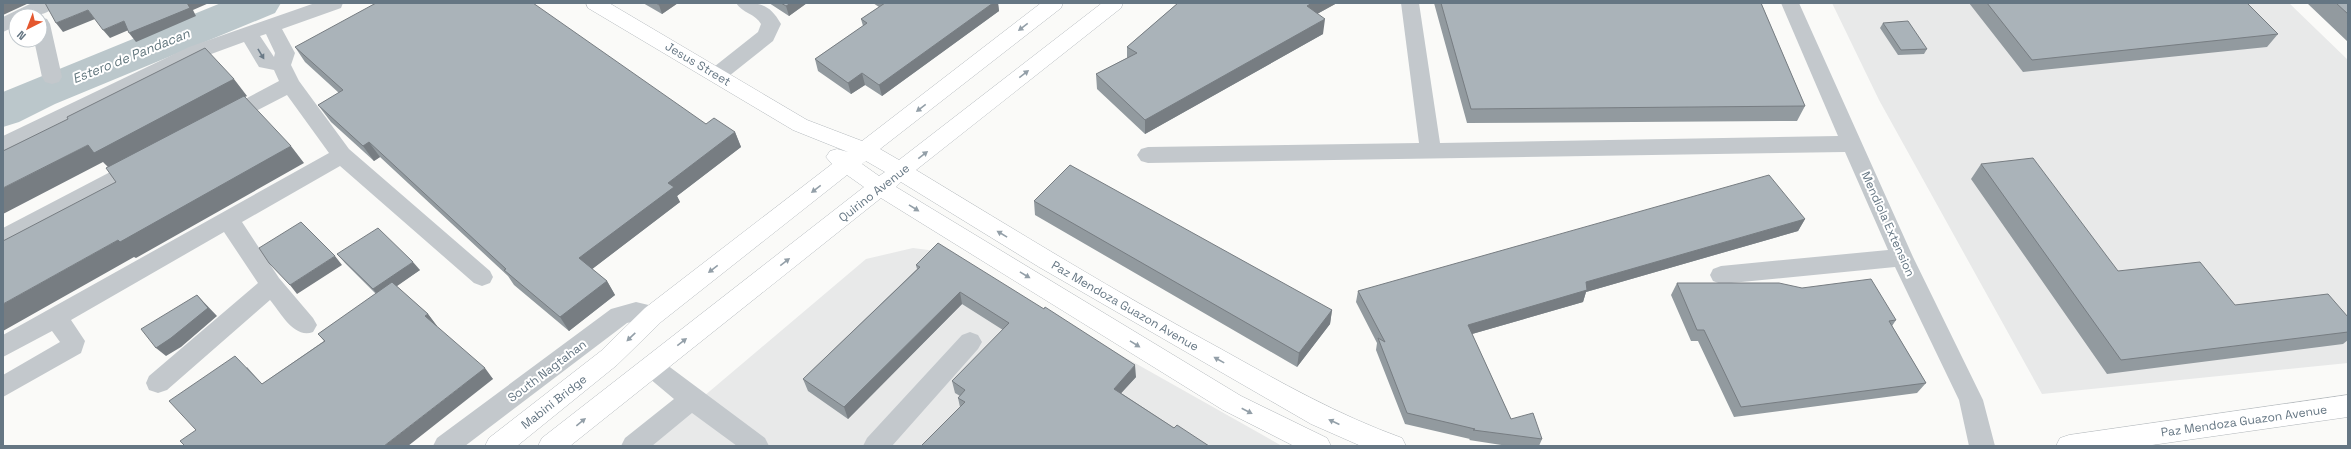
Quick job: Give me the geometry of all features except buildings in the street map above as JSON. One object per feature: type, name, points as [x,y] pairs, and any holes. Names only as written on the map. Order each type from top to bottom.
[{"type":"main road","name":"Jesus Street","points":[[595,3],[800,125],[866,151]]},
{"type":"main road","points":[[653,315],[847,166],[1054,3]]},
{"type":"main road","name":"Quirino Avenue","points":[[550,446],[631,381],[902,172],[1114,3]]},
{"type":"main road","name":"Jesus Street","points":[[800,125],[847,166]]},
{"type":"main road","name":"Paz Mendoza Guazon Avenue","points":[[866,151],[1033,253],[1190,344],[1367,442],[1393,446]]},
{"type":"main road","name":"Paz Mendoza Guazon Avenue","points":[[847,166],[1028,276],[1174,369],[1232,403],[1318,446]]},
{"type":"main road","name":"Mabini Bridge","points":[[498,446],[609,358],[653,315]]},
{"type":"main road","name":"Paz Mendoza Guazon Avenue","points":[[2069,446],[2108,444],[2348,406]]},
{"type":"street","points":[[3,145],[144,75],[196,52],[334,3]]},
{"type":"street","points":[[717,75],[766,36],[771,24],[767,16],[745,3]]},
{"type":"street","points":[[1410,3],[1431,152]]},
{"type":"street","name":"Mendiola Extension","points":[[1790,3],[1902,257],[1971,400],[1982,446]]},
{"type":"street","points":[[271,26],[285,53],[281,65],[290,84],[342,155],[482,277]]},
{"type":"street","points":[[249,34],[266,62],[281,65]]},
{"type":"street","points":[[45,48],[52,77]]},
{"type":"street","points":[[206,129],[290,84]]},
{"type":"street","points":[[1148,155],[1431,152],[1852,144]]},
{"type":"street","points":[[3,238],[157,155]]},
{"type":"street","points":[[3,347],[228,221],[342,155]]},
{"type":"street","points":[[228,221],[272,285],[304,325]]},
{"type":"street","points":[[1721,275],[1902,257]]},
{"type":"street","points":[[158,383],[272,285]]},
{"type":"street","name":"South Nagtahan","points":[[446,446],[620,316],[635,311],[653,315]]},
{"type":"street","points":[[3,387],[73,346],[73,341],[56,318]]},
{"type":"street","points":[[876,446],[970,342]]},
{"type":"street","points":[[651,366],[692,399],[756,446]]},
{"type":"street","points":[[634,446],[692,399]]},
{"type":"shaded area","points":[[1832,3],[2289,3],[2348,60],[2348,363],[2042,394],[1879,100]]},
{"type":"shaded area","points":[[913,248],[936,251],[1282,446],[645,446],[866,259]]},
{"type":"waterway","name":"Estero de Pandacan","points":[[3,111],[39,93],[260,3]]}]
